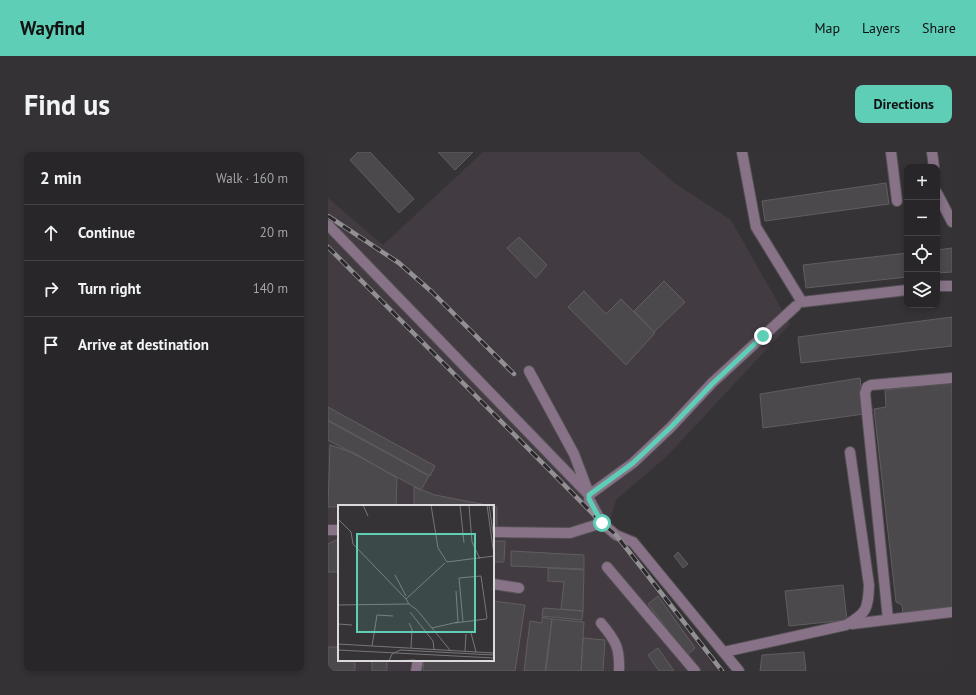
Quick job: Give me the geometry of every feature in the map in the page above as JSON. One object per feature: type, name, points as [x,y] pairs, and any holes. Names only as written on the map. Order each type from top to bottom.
[{"type":"lane","points":[[742,152],[756,227],[802,302],[904,290]]},
{"type":"lane","points":[[891,152],[897,201]]},
{"type":"lane","points":[[932,152],[934,164]]},
{"type":"lane","points":[[940,199],[952,222]]},
{"type":"lane","points":[[328,225],[589,495]]},
{"type":"lane","points":[[940,286],[952,286]]},
{"type":"lane","points":[[589,495],[633,463],[671,427],[712,384],[796,306]]},
{"type":"lane","points":[[529,371],[574,454],[589,495],[589,499],[602,523],[616,535],[633,542],[740,671]]},
{"type":"lane","points":[[888,619],[865,393],[867,387],[872,385],[952,378]]},
{"type":"lane","points":[[846,625],[861,616],[868,603],[869,585],[850,452]]},
{"type":"lane","points":[[494,532],[570,533],[602,523]]},
{"type":"lane","points":[[608,567],[695,671]]},
{"type":"lane","points":[[494,584],[519,588]]},
{"type":"lane","points":[[724,652],[846,625],[952,612]]},
{"type":"lane","points":[[601,623],[614,638],[620,653],[619,671]]},
{"type":"lane","points":[[416,671],[418,661]]},
{"type":"shaded area","points":[[483,152],[639,152],[673,182],[731,220],[790,324],[666,457],[616,500],[608,527],[718,671],[328,671],[328,198],[383,245]]},
{"type":"building","points":[[358,152],[370,152],[414,199],[399,213],[350,160]]},
{"type":"building","points":[[438,152],[473,152],[455,170]]},
{"type":"building","points":[[886,183],[889,204],[765,221],[762,201]]},
{"type":"building","points":[[519,237],[547,265],[536,278],[507,248]]},
{"type":"building","points":[[952,248],[952,272],[940,273],[940,250]]},
{"type":"building","points":[[904,253],[904,277],[806,288],[803,265]]},
{"type":"building","points":[[664,281],[685,302],[654,332],[634,311]]},
{"type":"building","points":[[584,291],[606,314],[621,299],[655,333],[626,365],[568,307]]},
{"type":"building","points":[[952,317],[952,346],[801,363],[798,337]]},
{"type":"building","points":[[860,378],[864,414],[763,428],[760,394]]},
{"type":"building","points":[[952,383],[952,608],[903,615],[902,605],[896,602],[874,409],[886,407],[885,390]]},
{"type":"building","points":[[328,407],[435,466],[430,476],[328,420]]},
{"type":"building","points":[[328,421],[429,476],[421,490],[328,440]]},
{"type":"building","points":[[330,445],[354,453],[397,478],[396,505],[338,505],[338,507],[328,507]]},
{"type":"building","points":[[414,487],[435,495],[487,505],[414,505]]},
{"type":"building","points":[[494,506],[497,507],[497,528],[494,528]]},
{"type":"building","points":[[338,540],[338,572],[328,572],[328,544]]},
{"type":"building","points":[[494,541],[505,541],[504,562],[494,562]]},
{"type":"building","points":[[511,551],[584,555],[584,569],[511,566]]},
{"type":"building","points":[[678,552],[688,564],[683,568],[674,556]]},
{"type":"building","points":[[548,568],[584,570],[583,611],[561,609],[564,582],[548,581]]},
{"type":"building","points":[[843,585],[847,620],[789,626],[785,591]]},
{"type":"building","points":[[658,596],[695,648],[687,655],[648,604]]},
{"type":"building","points":[[494,601],[525,605],[515,671],[423,671],[424,661],[494,661]]},
{"type":"building","points":[[543,608],[583,611],[582,620],[542,616]]},
{"type":"building","points":[[542,617],[552,619],[545,671],[524,671],[530,621],[542,623]]},
{"type":"building","points":[[552,619],[584,622],[581,671],[546,671]]},
{"type":"building","points":[[583,638],[605,640],[603,671],[581,671]]},
{"type":"building","points":[[328,647],[338,647],[338,661],[355,661],[355,671],[328,671]]},
{"type":"building","points":[[658,648],[674,671],[659,671],[648,655]]},
{"type":"building","points":[[804,652],[806,671],[760,671],[762,655]]},
{"type":"building","points":[[372,661],[387,661],[387,671],[372,671]]},
{"type":"railway","points":[[328,216],[399,263],[432,292],[514,374]]},
{"type":"railway","points":[[328,247],[602,523],[616,535],[722,671]]},
{"type":"route","points":[[602,523],[589,499],[589,495],[633,463],[671,427],[712,384],[763,336]]}]
